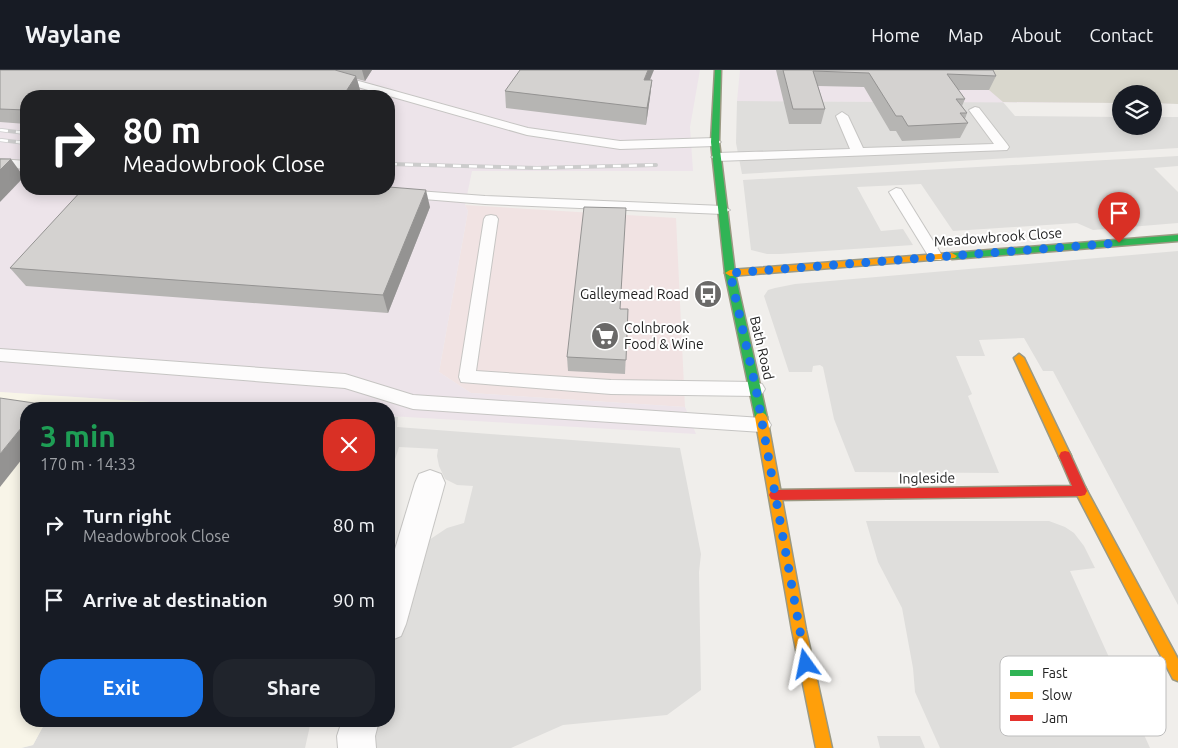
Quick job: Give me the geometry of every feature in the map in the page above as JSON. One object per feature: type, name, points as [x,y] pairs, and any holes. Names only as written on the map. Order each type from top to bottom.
[{"type":"street","name":"Bath Road","points":[[718,70],[715,142],[730,273],[756,389],[799,630],[824,748]]},
{"type":"street","name":"Meadowbrook Close","points":[[730,273],[1178,238]]},
{"type":"street","points":[[1019,358],[1081,491],[1178,674]]},
{"type":"street","points":[[395,603],[430,483]]},
{"type":"street","name":"Ingleside","points":[[775,495],[1081,491]]},
{"type":"street","points":[[358,727],[356,736],[358,748]]},
{"type":"lane","points":[[322,74],[380,90]]},
{"type":"lane","points":[[395,94],[528,131],[620,145],[715,142]]},
{"type":"lane","points":[[717,157],[1004,147],[975,110]]},
{"type":"lane","points":[[842,116],[858,152]]},
{"type":"lane","points":[[0,163],[20,165]]},
{"type":"lane","points":[[896,192],[936,257]]},
{"type":"lane","points":[[395,193],[485,200],[723,210]]},
{"type":"lane","points":[[491,219],[467,377],[611,387],[756,389]]},
{"type":"lane","points":[[0,355],[345,381],[414,402],[762,425]]},
{"type":"shaded area","points":[[0,70],[700,70],[690,127],[693,171],[472,171],[465,205],[468,211],[439,372],[471,393],[685,407],[696,434],[395,416],[395,402],[151,402],[0,392]]},
{"type":"shaded area","points":[[740,70],[1178,70],[1178,104],[1162,103],[1162,85],[1112,85],[1112,103],[737,101]]},
{"type":"shaded area","points":[[977,70],[1178,70],[1178,104],[1162,103],[1162,85],[1112,85],[1112,103],[1003,102],[989,90]]},
{"type":"shaded area","points":[[737,101],[1003,102],[1015,116],[1112,117],[1112,135],[1162,135],[1162,117],[1178,117],[1178,148],[742,174],[736,143]]},
{"type":"shaded area","points":[[1178,156],[1178,166],[1154,168],[1178,192],[1178,223],[1093,230],[1077,223],[953,231],[921,184],[857,187],[881,231],[903,229],[913,245],[780,254],[767,254],[751,250],[743,180]]},
{"type":"shaded area","points":[[465,205],[676,218],[685,407],[471,393],[439,372],[468,211]]},
{"type":"shaded area","points":[[1178,251],[1178,605],[1053,371],[1043,371],[1024,338],[979,340],[985,356],[956,356],[972,394],[968,396],[999,473],[855,472],[834,419],[823,367],[820,365],[813,366],[812,372],[789,372],[764,296],[768,290],[795,284]]},
{"type":"shaded area","points":[[0,392],[150,402],[20,402],[20,727],[43,727],[33,745],[21,748],[0,748]]},
{"type":"shaded area","points":[[395,417],[398,417],[397,427],[680,448],[701,554],[699,572],[701,690],[667,715],[563,725],[511,748],[369,748],[370,727],[395,727],[395,618],[414,550],[447,528],[464,523],[473,486],[457,485],[445,479],[439,466],[438,449],[399,447],[395,459]]},
{"type":"shaded area","points":[[866,521],[1049,521],[1065,527],[1074,533],[1084,546],[1095,568],[1070,571],[1108,656],[1000,656],[1000,736],[1145,736],[1150,748],[940,748],[915,692],[913,668],[902,608],[878,562]]},
{"type":"shaded area","points":[[43,727],[310,727],[305,748],[21,748],[33,745]]},
{"type":"shaded area","points":[[877,736],[920,736],[925,748],[880,748]]},
{"type":"building","points":[[0,70],[335,70],[356,76],[347,90],[20,90],[20,110],[0,109]]},
{"type":"building","points":[[520,70],[648,70],[644,80],[652,80],[647,108],[505,91]]},
{"type":"building","points":[[783,70],[993,70],[996,76],[947,74],[965,99],[956,99],[967,113],[960,113],[968,123],[908,126],[902,116],[896,116],[869,73],[813,71],[825,109],[793,109]]},
{"type":"building","points":[[0,159],[11,159],[0,170]]},
{"type":"building","points":[[395,187],[426,190],[383,295],[10,268],[77,195],[395,195]]},
{"type":"building","points":[[584,207],[626,208],[620,309],[628,309],[626,360],[567,357]]},
{"type":"building","points":[[0,398],[27,402],[20,402],[20,429],[0,454]]},
{"type":"railway","points":[[0,130],[20,132]]},
{"type":"railway","points":[[0,140],[20,142]]},
{"type":"railway","points":[[395,164],[537,168],[656,165]]},
{"type":"traffic: fast","points":[[718,70],[715,142],[730,273],[761,417]]},
{"type":"traffic: fast","points":[[952,256],[1178,238]]},
{"type":"traffic: slow","points":[[730,273],[952,256]]},
{"type":"traffic: slow","points":[[1019,358],[1065,456]]},
{"type":"traffic: slow","points":[[761,417],[799,630],[824,748]]},
{"type":"traffic: slow","points":[[1081,491],[1178,674]]},
{"type":"traffic: jam","points":[[775,495],[1081,491],[1065,456]]},
{"type":"place","name":"Galleymead Road","points":[[708,294]]},
{"type":"place","name":"Colnbrook Food & Wine","points":[[605,336]]},
{"type":"route","points":[[806,664],[756,389],[730,273],[1119,243]]}]
